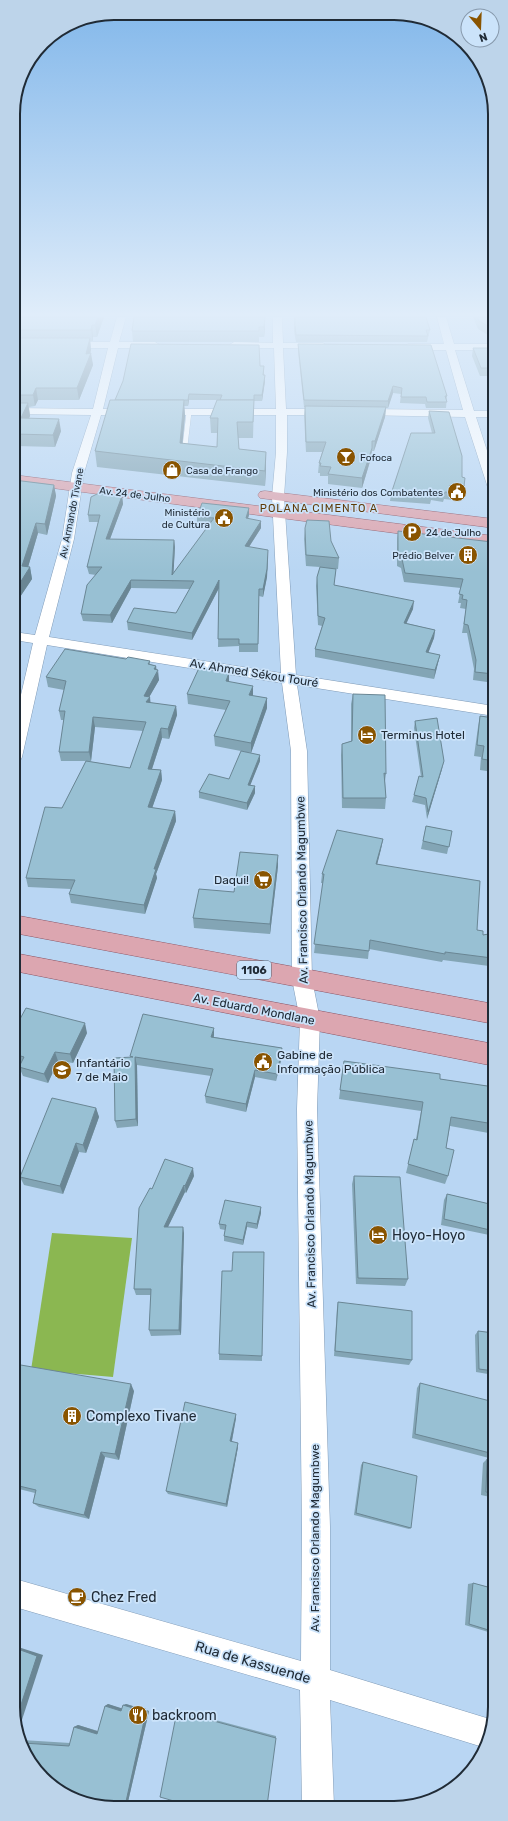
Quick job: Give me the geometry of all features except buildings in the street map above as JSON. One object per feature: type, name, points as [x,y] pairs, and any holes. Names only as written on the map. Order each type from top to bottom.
[{"type":"main road","name":"Av. 24 de Julho","points":[[20,479],[93,475]]},
{"type":"main road","name":"Av. 24 de Julho","points":[[72,477],[279,512],[488,540]]},
{"type":"main road","points":[[255,494],[488,523]]},
{"type":"main road","name":"1106","points":[[20,925],[488,1013]]},
{"type":"main road","name":"Av. Eduardo Mondlane","points":[[20,963],[488,1054]]},
{"type":"street","name":"Av. Armando Tivane","points":[[20,730],[41,640],[68,540],[72,477],[99,402]]},
{"type":"street","name":"Av. Francisco Orlando Magumbwe","points":[[281,402],[280,481],[278,497],[289,678],[299,751],[302,979],[310,1020],[307,1109],[316,1519],[315,1680],[318,1801]]},
{"type":"street","points":[[466,402],[488,470]]},
{"type":"street","points":[[20,411],[336,412]]},
{"type":"street","points":[[352,412],[488,414]]},
{"type":"street","name":"Av. Ahmed Sékou Touré","points":[[20,637],[488,710]]},
{"type":"street","name":"Rua de Kassuende","points":[[20,1594],[315,1680],[485,1732]]},
{"type":"lane","points":[[185,446],[189,412]]},
{"type":"green space","points":[[52,1233],[132,1238],[113,1377],[31,1370]]},
{"type":"place","name":"Fofoca","points":[[346,457]]},
{"type":"place","name":"Casa de Frango","points":[[172,470]]},
{"type":"place","name":"Ministério dos Combatentes","points":[[457,492]]},
{"type":"place","name":"Ministério de Cultura","points":[[224,518]]},
{"type":"place","name":"24 de Julho","points":[[412,532]]},
{"type":"place","name":"Prédio Belver","points":[[468,555]]},
{"type":"place","name":"Terminus Hotel","points":[[367,735]]},
{"type":"place","name":"Daqui!","points":[[263,880]]},
{"type":"place","name":"Gabine de Informação Pública","points":[[263,1062]]},
{"type":"place","name":"Infantário 7 de Maio","points":[[62,1070]]},
{"type":"place","name":"Hoyo-Hoyo","points":[[378,1235]]},
{"type":"place","name":"Complexo Tivane","points":[[72,1416]]},
{"type":"place","name":"Chez Fred","points":[[77,1597]]},
{"type":"place","name":"backroom","points":[[138,1715]]},
{"type":"district","name":"POLANA CIMENTO A","points":[[319,508]]}]
